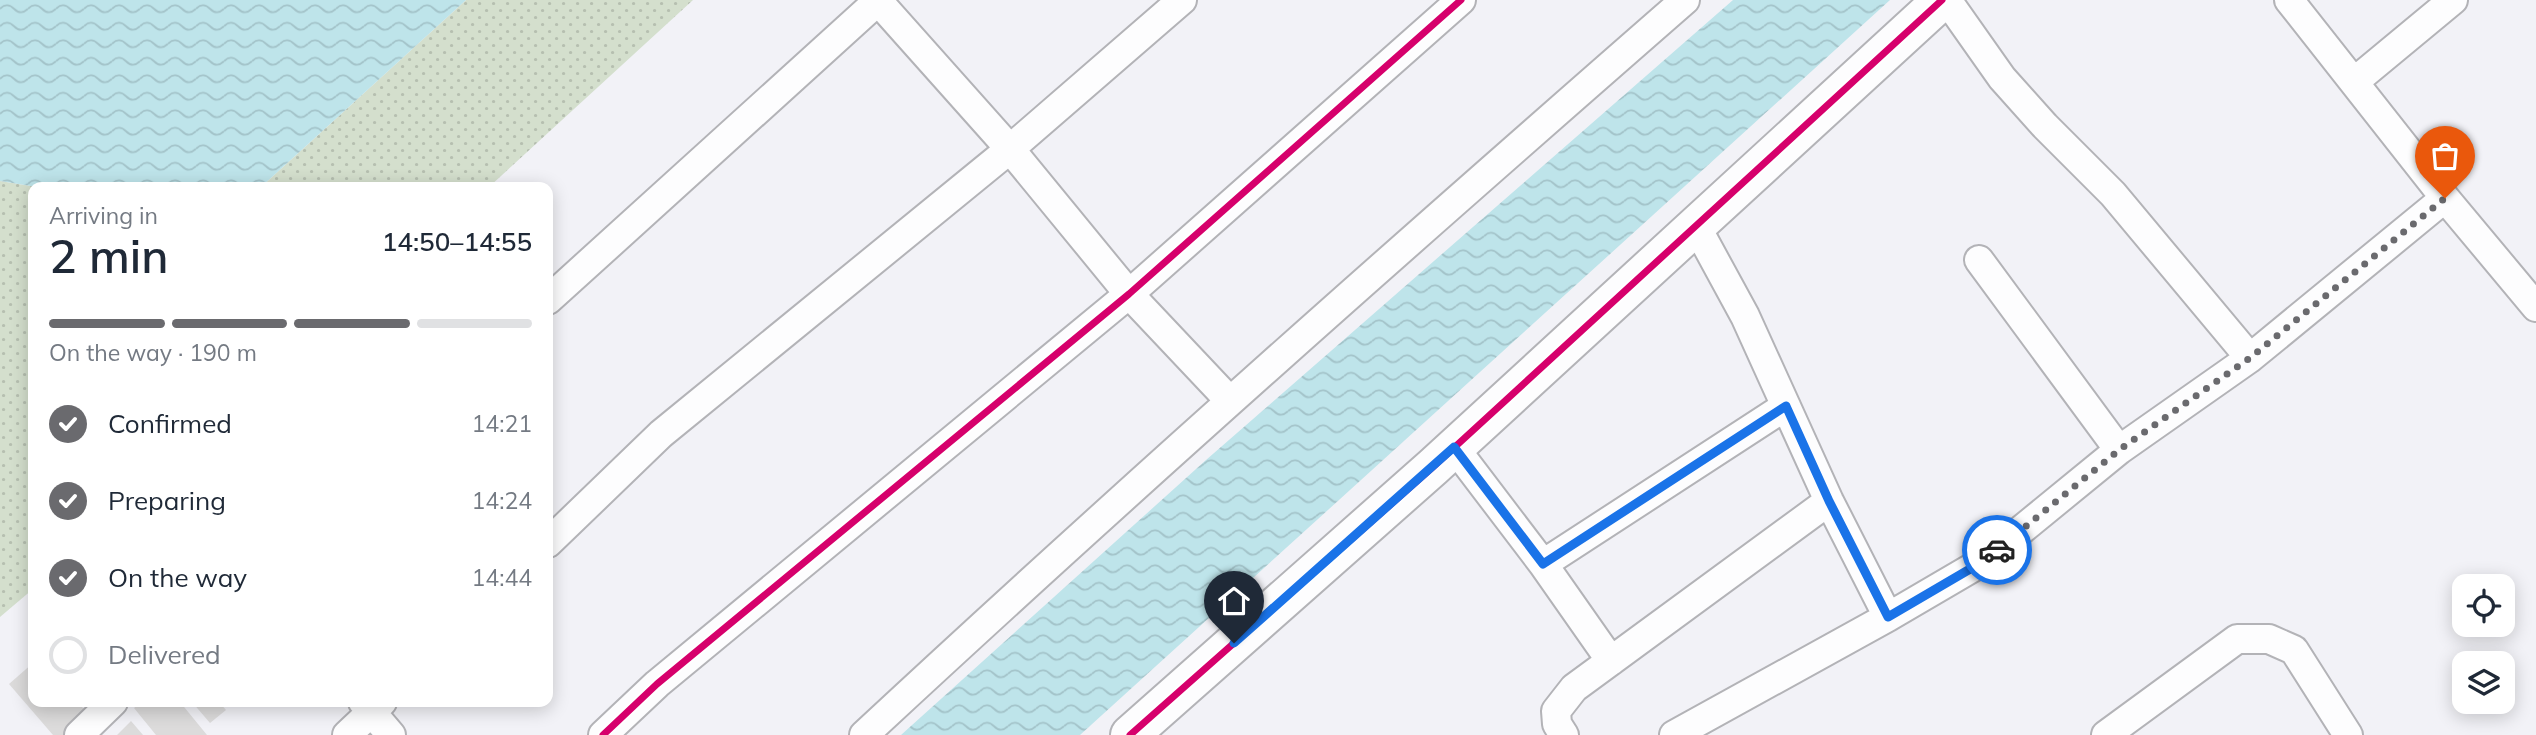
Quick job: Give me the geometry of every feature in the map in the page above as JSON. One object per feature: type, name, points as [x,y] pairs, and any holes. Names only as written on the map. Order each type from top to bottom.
[{"type":"street","points":[[553,295],[879,0],[1010,149],[1129,294],[1230,401]]},
{"type":"street","points":[[553,538],[661,434],[1010,149],[1182,0]]},
{"type":"street","points":[[603,735],[657,684],[1129,294],[1461,0]]},
{"type":"street","points":[[864,735],[1046,566],[1230,401],[1685,0]]},
{"type":"street","points":[[1130,735],[1454,447],[1944,0],[2002,78],[2045,126],[2113,194],[2250,358]]},
{"type":"street","points":[[2289,0],[2445,198],[2536,307]]},
{"type":"street","points":[[2354,82],[2453,0]]},
{"type":"street","points":[[1674,735],[1982,562],[2119,450],[2250,358],[2445,198]]},
{"type":"street","points":[[1696,226],[1745,316],[1829,501],[1888,617]]},
{"type":"street","points":[[1979,260],[2119,450]]},
{"type":"street","points":[[1543,564],[1786,406]]},
{"type":"street","points":[[1454,447],[1543,564],[1611,661]]},
{"type":"street","points":[[1564,735],[1557,724],[1556,711],[1574,688],[1829,501]]},
{"type":"street","points":[[2106,735],[2236,639],[2269,639],[2294,650],[2348,735]]},
{"type":"street","points":[[79,735],[108,707]]},
{"type":"street","points":[[347,735],[370,707]]},
{"type":"street","points":[[373,707],[391,735]]},
{"type":"green space","points":[[466,0],[693,0],[494,182],[266,182]]},
{"type":"green space","points":[[0,181],[28,186],[28,593],[0,617]]},
{"type":"water","points":[[0,0],[466,0],[266,182],[28,182],[28,186],[0,181]]},
{"type":"water","points":[[1733,0],[1890,0],[1080,735],[901,735],[1206,460]]},
{"type":"building","points":[[28,667],[28,706],[9,684]]},
{"type":"building","points":[[29,707],[82,707],[88,713],[63,735],[53,735]]},
{"type":"building","points":[[184,707],[207,735],[156,735],[134,708]]},
{"type":"building","points":[[196,707],[223,707],[226,710],[210,723]]},
{"type":"building","points":[[131,721],[143,735],[117,735]]},
{"type":"cycle path","points":[[603,735],[657,684],[1129,294],[1461,0]]},
{"type":"cycle path","points":[[1130,735],[1433,467],[1942,0]]},
{"type":"way so far","points":[[1997,550],[2119,450],[2250,358],[2445,198]]},
{"type":"route","points":[[1234,643],[1454,447],[1543,564],[1786,406],[1829,501],[1888,617],[1982,562],[1997,550]]}]
